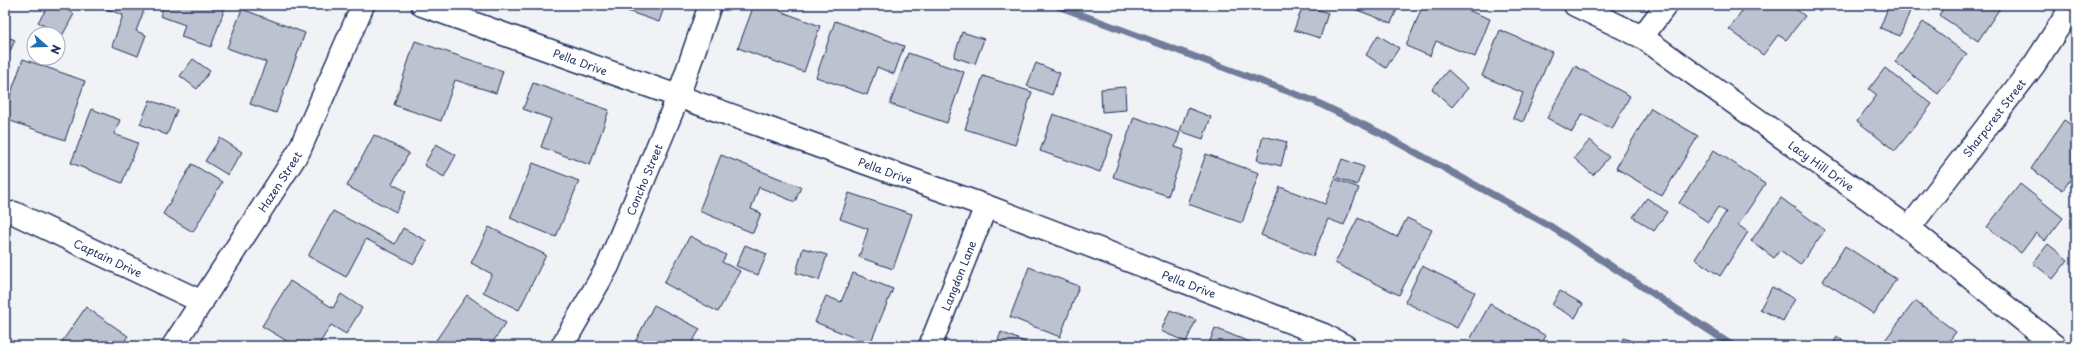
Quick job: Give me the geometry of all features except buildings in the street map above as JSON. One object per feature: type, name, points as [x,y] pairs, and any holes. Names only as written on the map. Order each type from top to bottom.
[{"type":"street","name":"Hazen Street","points":[[173,346],[299,151],[363,5]]},
{"type":"street","name":"Pella Drive","points":[[422,5],[986,206],[1321,341],[1344,346]]},
{"type":"street","name":"Concho Street","points":[[562,346],[608,266],[678,96],[710,5]]},
{"type":"street","name":"Lacy Hill Drive","points":[[1575,5],[1642,37],[1909,228],[2055,346]]},
{"type":"street","points":[[1642,37],[1666,5]]},
{"type":"street","name":"Sharpcrest Street","points":[[1909,228],[2034,65],[2073,5]]},
{"type":"street","name":"Langdon Lane","points":[[930,346],[986,206]]},
{"type":"street","name":"Captain Drive","points":[[14,213],[202,302]]},
{"type":"waterway","points":[[1055,5],[1314,101],[1380,133],[1550,226],[1733,346]]}]
